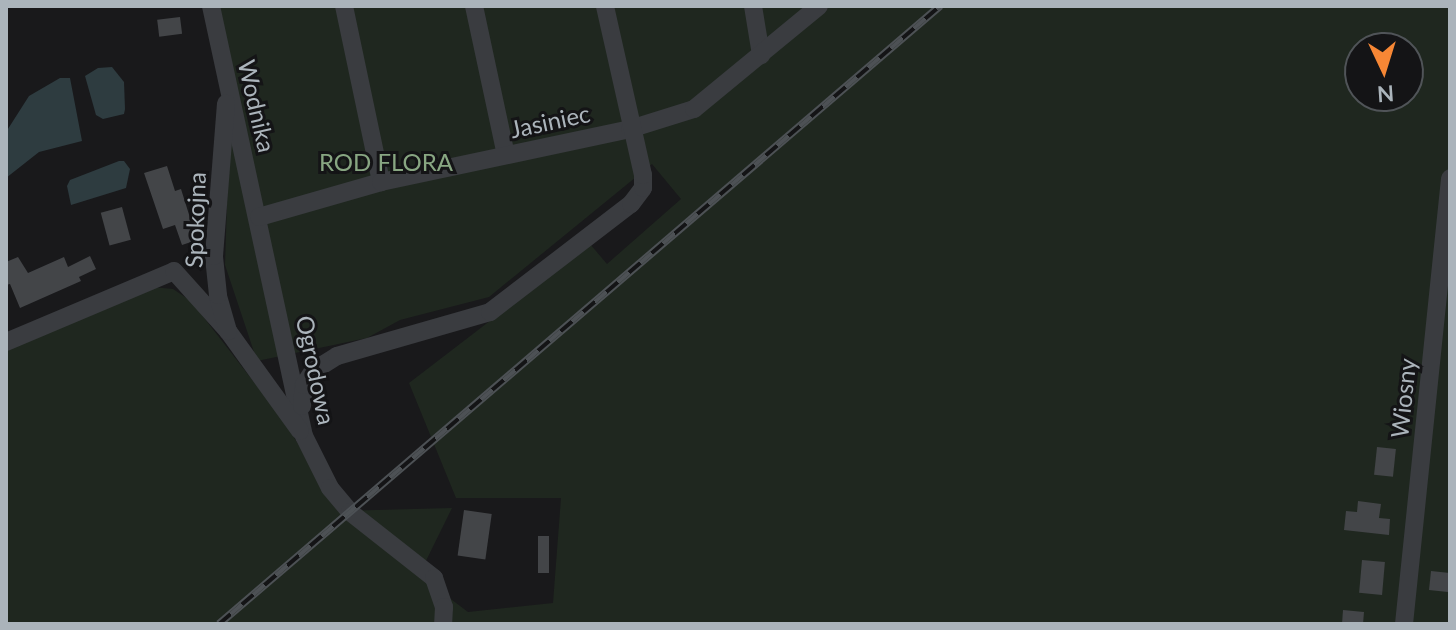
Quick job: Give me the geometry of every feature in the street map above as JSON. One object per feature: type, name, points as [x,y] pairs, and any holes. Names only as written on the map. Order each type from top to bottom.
[{"type":"street","name":"Wodnika","points":[[211,6],[259,217]]},
{"type":"street","points":[[344,6],[381,182]]},
{"type":"street","points":[[474,6],[506,155]]},
{"type":"street","points":[[304,436],[304,385],[313,371],[337,356],[490,312],[631,204],[643,188],[605,6]]},
{"type":"street","points":[[753,6],[761,55]]},
{"type":"street","name":"Jasiniec","points":[[259,217],[381,182],[630,129],[694,109],[819,6]]},
{"type":"street","name":"Spokojna","points":[[228,87],[214,256],[218,295],[228,331]]},
{"type":"street","name":"Wiosny","points":[[1404,624],[1450,178]]},
{"type":"street","name":"Ogrodowa","points":[[259,217],[304,436],[330,488],[350,512],[434,578],[444,607],[443,624]]},
{"type":"street","name":"Spokojna","points":[[6,342],[174,271],[228,331]]},
{"type":"street","points":[[228,331],[304,436]]},
{"type":"green space","name":"ROD FLORA","points":[[215,6],[1450,6],[1450,624],[6,624],[6,349],[152,287],[173,289],[191,301],[285,422],[338,511],[452,508],[419,575],[468,612],[553,603],[561,498],[456,498],[409,383],[590,244],[607,264],[681,199],[652,164],[489,297],[400,320],[367,338],[257,361],[225,265],[231,82]]},
{"type":"shaded area","points":[[112,67],[124,82],[125,109],[124,114],[103,119],[96,115],[85,76],[98,68]]},
{"type":"shaded area","points":[[60,78],[70,78],[82,141],[39,152],[6,178],[6,132],[29,96]]},
{"type":"shaded area","points":[[124,161],[130,169],[126,188],[71,205],[67,186],[70,180]]},
{"type":"building","points":[[180,17],[182,34],[159,37],[157,20]]},
{"type":"building","points":[[167,166],[175,191],[181,189],[197,240],[182,245],[175,225],[163,229],[144,173]]},
{"type":"building","points":[[122,207],[131,240],[110,246],[101,213]]},
{"type":"building","points":[[90,256],[96,269],[79,277],[81,281],[20,308],[10,284],[6,285],[6,262],[18,257],[28,273],[64,257],[68,267]]},
{"type":"building","points":[[1377,447],[1396,449],[1393,477],[1374,475]]},
{"type":"building","points":[[1358,501],[1381,504],[1379,518],[1390,519],[1389,535],[1344,530],[1346,511],[1357,512]]},
{"type":"building","points":[[464,510],[492,514],[485,559],[458,556]]},
{"type":"building","points":[[538,536],[549,536],[549,573],[538,573]]},
{"type":"building","points":[[1362,560],[1385,562],[1382,595],[1359,593]]},
{"type":"building","points":[[1431,571],[1450,573],[1448,592],[1429,590]]},
{"type":"building","points":[[1343,610],[1364,612],[1363,624],[1342,624]]},
{"type":"railway","points":[[219,624],[940,6]]}]
